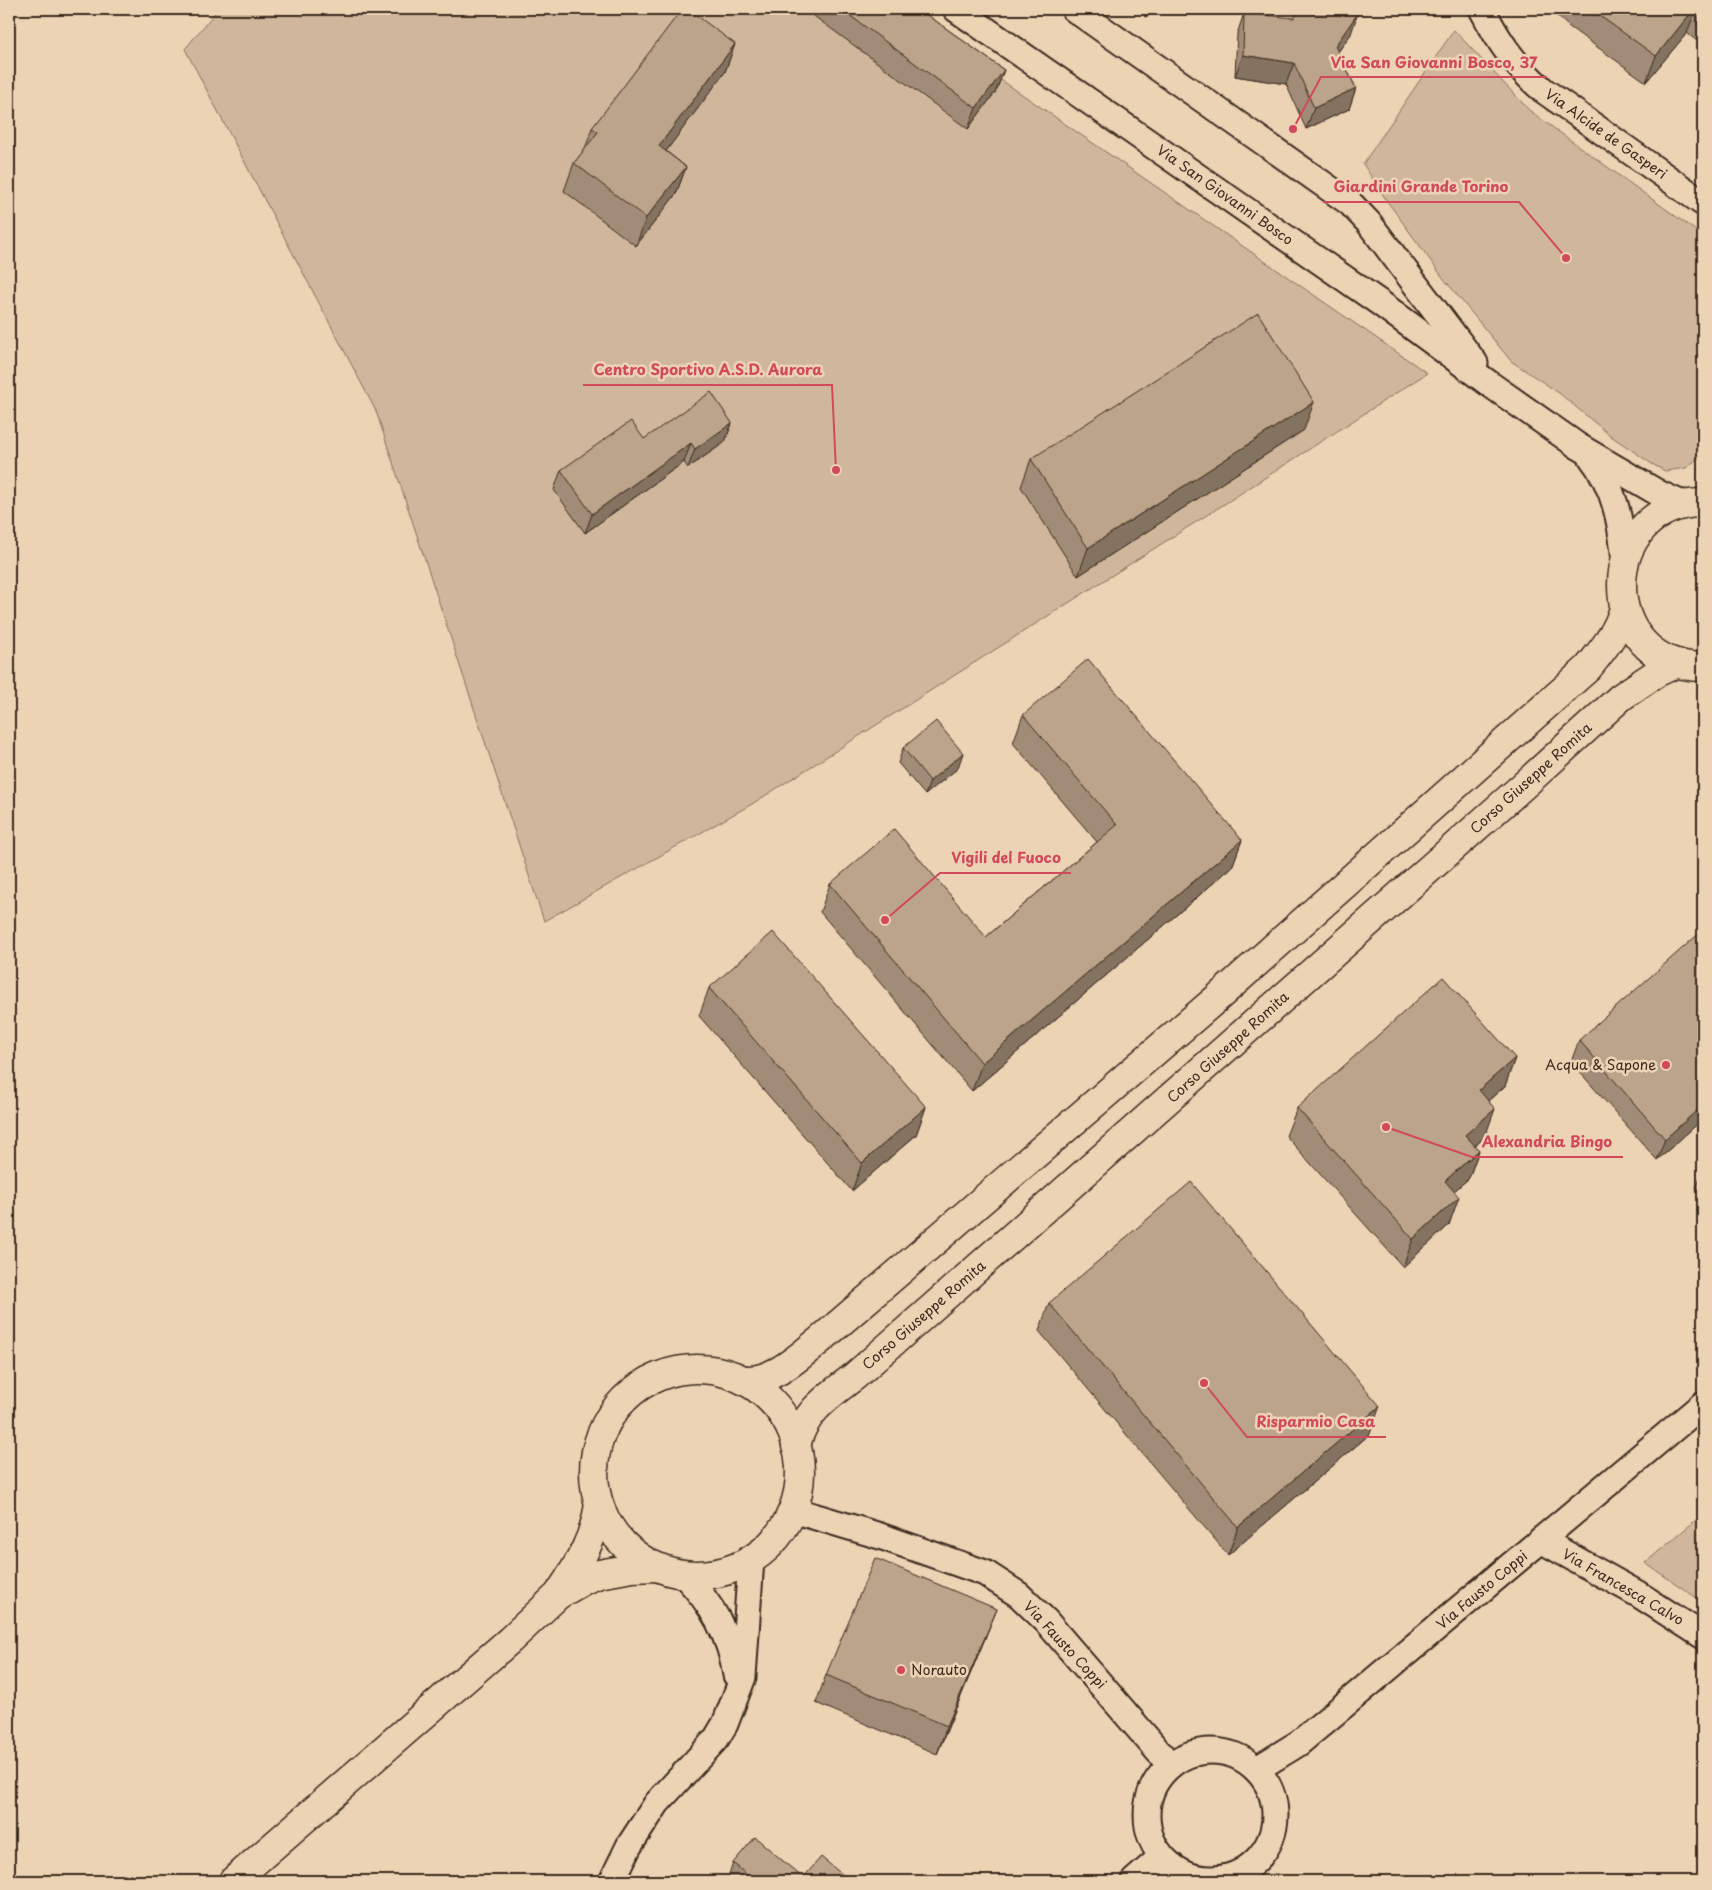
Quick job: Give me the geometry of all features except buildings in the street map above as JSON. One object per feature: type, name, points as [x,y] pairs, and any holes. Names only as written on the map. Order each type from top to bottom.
[{"type":"main road","points":[[1690,665],[1654,651],[1644,642],[1632,626],[1624,608],[1621,584],[1625,560],[1635,539],[1652,521],[1667,512],[1698,502]]},
{"type":"main road","points":[[743,1380],[759,1379],[779,1371],[820,1340],[1216,998],[1588,668],[1612,637],[1620,623],[1624,608]]},
{"type":"main road","name":"Corso Giuseppe Romita","points":[[796,1446],[804,1421],[819,1404],[867,1365],[1150,1116],[1621,697],[1664,668],[1690,665]]},
{"type":"main road","points":[[680,1370],[712,1370],[743,1380],[762,1392],[777,1407],[789,1426],[796,1446],[799,1478],[793,1510],[776,1538],[742,1565],[722,1572],[684,1575],[656,1567],[631,1552],[618,1539],[607,1523],[599,1505],[594,1477],[597,1448],[608,1421],[625,1398],[649,1381],[680,1370]]},
{"type":"main road","points":[[233,1881],[510,1640],[558,1595],[579,1565],[588,1548],[599,1505]]},
{"type":"main road","points":[[558,1595],[599,1574],[632,1568],[656,1567]]},
{"type":"street","name":"Via San Giovanni Bosco","points":[[956,9],[1380,303],[1578,446]]},
{"type":"street","name":"Via San Giovanni Bosco","points":[[1074,9],[1350,203],[1369,223],[1491,385]]},
{"type":"street","name":"Via Alcide de Gasperi","points":[[1482,9],[1505,49],[1526,75],[1543,90],[1703,203]]},
{"type":"street","points":[[1578,446],[1660,494],[1678,502],[1698,502]]},
{"type":"street","points":[[1578,446],[1596,463],[1609,486],[1620,523],[1625,560]]},
{"type":"street","name":"Via Fausto Coppi","points":[[1257,1769],[1299,1743],[1703,1404]]},
{"type":"street","name":"Via Fausto Coppi","points":[[793,1510],[880,1536],[985,1573],[1012,1591],[1046,1621],[1170,1765]]},
{"type":"street","name":"Via Francesca Calvo","points":[[1540,1540],[1638,1594],[1703,1636]]},
{"type":"street","points":[[612,1881],[629,1846],[652,1810],[716,1739],[725,1724],[743,1677],[751,1559]]},
{"type":"street","points":[[684,1575],[705,1598],[718,1618],[728,1640],[735,1663],[738,1692]]},
{"type":"street","points":[[1204,1751],[1224,1751],[1241,1758],[1257,1769],[1269,1786],[1275,1806],[1275,1827],[1268,1847],[1255,1863],[1237,1875],[1217,1880],[1196,1878],[1177,1871],[1161,1857],[1151,1840],[1146,1820],[1148,1799],[1156,1780],[1170,1765],[1186,1755],[1204,1751]]},
{"type":"street","points":[[1134,1881],[1161,1857]]},
{"type":"shaded area","points":[[218,9],[898,9],[1427,373],[752,804],[544,921],[376,411],[185,49]]},
{"type":"shaded area","points":[[1454,30],[1530,111],[1703,236],[1703,454],[1686,468],[1665,471],[1652,464],[1611,436],[1559,393],[1511,361],[1444,279],[1387,201],[1363,164]]},
{"type":"shaded area","points":[[1703,1514],[1703,1602],[1645,1563]]},
{"type":"place","name":"Via San Giovanni Bosco, 37","points":[[1293,129]]},
{"type":"place","name":"Giardini Grande Torino","points":[[1566,258]]},
{"type":"place","name":"Centro Sportivo A.S.D. Aurora","points":[[836,470]]},
{"type":"place","name":"Vigili del Fuoco","points":[[885,920]]},
{"type":"place","name":"Acqua & Sapone","points":[[1666,1065]]},
{"type":"place","name":"Alexandria Bingo","points":[[1386,1127]]},
{"type":"place","name":"Risparmio Casa","points":[[1204,1383]]},
{"type":"place","name":"Norauto","points":[[901,1670]]}]
